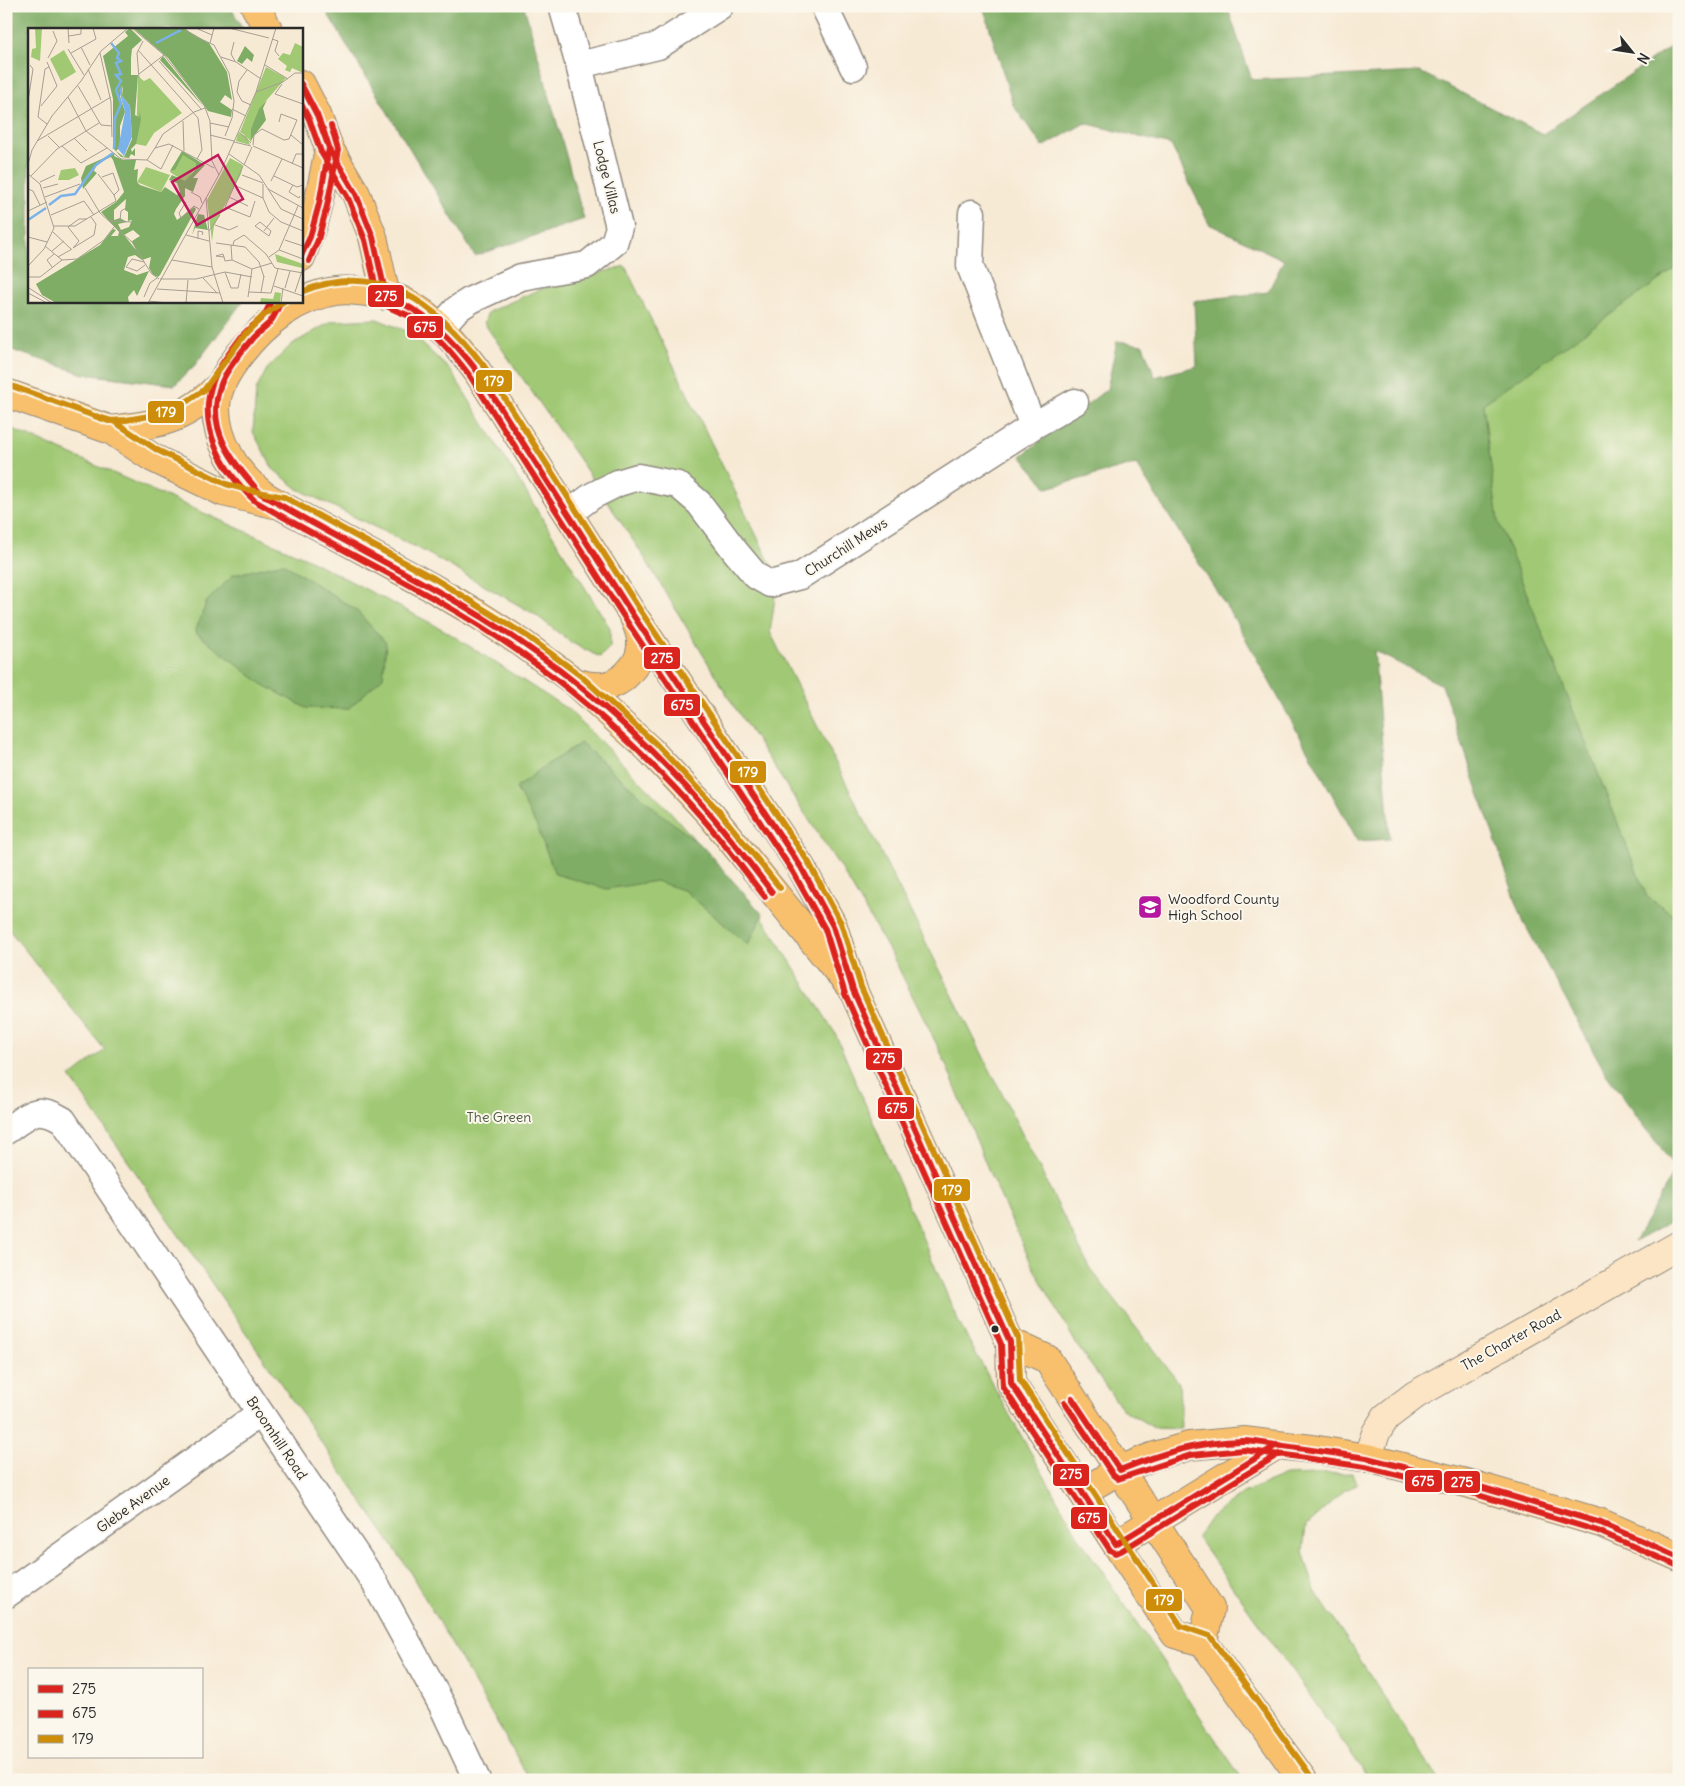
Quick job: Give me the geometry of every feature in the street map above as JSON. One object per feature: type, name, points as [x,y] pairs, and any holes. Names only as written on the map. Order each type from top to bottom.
[{"type":"main road","points":[[255,6],[267,28]]},
{"type":"main road","points":[[302,86],[317,115],[329,148],[347,177],[363,211],[373,237],[386,296]]},
{"type":"main road","points":[[302,255],[310,237],[319,204],[329,148]]},
{"type":"main road","points":[[302,302],[336,290],[358,290],[402,301],[419,311],[440,328],[477,371],[633,615],[801,867],[833,926],[853,990],[1010,1342],[1011,1383],[1175,1634],[1203,1642],[1303,1780]]},
{"type":"main road","points":[[111,430],[162,422],[189,412],[207,399],[220,384],[252,338],[276,311],[302,302]]},
{"type":"main road","points":[[220,384],[216,407],[218,430],[225,449],[244,475],[260,492],[280,505],[478,614],[575,682],[649,749],[711,815],[853,990]]},
{"type":"main road","points":[[6,393],[111,430],[153,458],[222,492],[280,505]]},
{"type":"main road","points":[[575,682],[588,686],[602,687],[615,684],[628,674],[637,661],[641,646],[639,630],[633,615]]},
{"type":"main road","points":[[1010,1342],[1047,1359],[1210,1608],[1203,1642]]},
{"type":"main road","points":[[1082,1492],[1120,1470],[1152,1457],[1189,1446],[1244,1441],[1312,1448],[1366,1458],[1470,1484],[1601,1523],[1679,1557]]},
{"type":"main road","points":[[1116,1544],[1277,1445]]},
{"type":"street","name":"Lodge Villas","points":[[440,328],[457,309],[472,300],[521,277],[587,265],[614,243],[619,227],[579,65],[562,6]]},
{"type":"street","points":[[579,65],[658,46],[720,6]]},
{"type":"street","points":[[824,6],[853,67]]},
{"type":"street","points":[[972,212],[970,266],[1033,426]]},
{"type":"street","name":"Churchill Mews","points":[[568,514],[592,496],[618,483],[638,477],[678,485],[699,503],[756,576],[770,584],[800,576],[1033,426],[1075,402]]},
{"type":"street","name":"Broomhill Road","points":[[6,1131],[32,1113],[40,1111],[50,1112],[63,1120],[375,1583],[442,1705],[477,1780]]},
{"type":"street","name":"The Charter Road","points":[[1366,1458],[1376,1433],[1386,1417],[1415,1395],[1679,1245]]},
{"type":"street","name":"Glebe Avenue","points":[[6,1595],[260,1413]]},
{"type":"green space","points":[[6,6],[230,6],[242,28],[28,28],[28,302],[242,302],[195,365],[175,385],[84,374],[6,348]]},
{"type":"green space","points":[[323,6],[524,6],[584,219],[475,256]]},
{"type":"green space","points":[[983,6],[1227,6],[1252,80],[1420,72],[1543,134],[1679,41],[1679,266],[1483,404],[1498,521],[1647,897],[1679,918],[1679,1217],[1634,1242],[1676,1169],[1606,1074],[1523,921],[1442,685],[1374,651],[1390,839],[1358,841],[1238,625],[1136,464],[1047,488],[1021,456],[1107,389],[1117,341],[1143,345],[1155,377],[1197,366],[1194,301],[1268,292],[1284,260],[1209,224],[1171,145],[1085,123],[1043,147],[1013,105]]},
{"type":"green space","points":[[1679,239],[1679,956],[1504,657],[1457,384]]},
{"type":"green space","points":[[625,266],[770,563],[775,598],[770,632],[1089,1267],[1179,1383],[1181,1429],[1154,1428],[1122,1409],[1078,1347],[1033,1267],[990,1174],[943,1057],[893,957],[842,870],[734,706],[646,560],[585,468],[484,323],[488,312],[538,290]]},
{"type":"green space","points":[[377,319],[411,333],[451,371],[610,628],[610,647],[600,657],[570,642],[536,615],[427,553],[298,489],[273,469],[253,432],[256,390],[267,369],[291,345],[332,321]]},
{"type":"green space","name":"The Green","points":[[6,426],[306,558],[444,630],[569,710],[668,809],[765,921],[835,1033],[959,1323],[1080,1539],[1243,1780],[530,1780],[407,1567],[70,1077],[105,1050],[6,926]]},
{"type":"green space","points":[[283,563],[356,610],[386,643],[383,677],[348,709],[306,708],[262,684],[195,632],[207,601],[233,575]]},
{"type":"green space","points":[[581,743],[660,813],[703,847],[763,915],[748,945],[685,891],[656,881],[607,889],[555,874],[537,827],[516,788],[543,767]]},
{"type":"green space","points":[[1352,1473],[1357,1485],[1345,1490],[1306,1525],[1303,1551],[1315,1591],[1439,1780],[1370,1780],[1197,1537],[1209,1519],[1243,1493],[1285,1475]]},
{"type":"transit line","name":"275","points":[[302,86],[317,115],[329,148],[356,194],[373,237],[386,296],[413,309],[437,327],[458,347],[477,371],[633,615],[801,867],[833,926],[853,990],[1010,1342],[1011,1383],[1116,1544],[1277,1445],[1367,1458],[1470,1484],[1601,1523],[1679,1557]]},
{"type":"transit line","name":"675","points":[[302,106],[321,152],[348,198],[365,240],[379,301],[411,317],[428,329],[470,376],[626,620],[793,872],[825,929],[845,994],[1001,1344],[1003,1387],[1110,1550],[1115,1553],[1121,1551],[1279,1454],[1365,1467],[1468,1492],[1598,1531],[1676,1565]]},
{"type":"transit line","name":"675","points":[[309,261],[318,240],[327,206],[338,150],[331,126]]},
{"type":"transit line","name":"275","points":[[302,254],[310,237],[319,204],[329,148],[323,129]]},
{"type":"transit line","name":"179","points":[[302,292],[330,283],[357,281],[382,285],[405,294],[427,307],[447,324],[484,366],[640,610],[809,863],[841,923],[861,987],[1018,1338],[1020,1380],[1181,1626],[1210,1636],[1310,1775]]},
{"type":"transit line","name":"675","points":[[271,302],[264,315],[244,333],[222,364],[215,375],[209,398],[208,415],[210,431],[223,462],[243,489],[255,501],[288,520],[454,610],[543,669],[639,751],[704,820],[765,897]]},
{"type":"transit line","name":"275","points":[[281,302],[270,322],[253,337],[230,367],[221,384],[217,400],[216,416],[219,430],[224,444],[240,469],[260,493],[490,622],[573,681],[622,723],[690,791],[772,892]]},
{"type":"transit line","name":"179","points":[[9,385],[108,421],[161,414],[183,404],[204,390],[246,333],[263,316],[283,302]]},
{"type":"transit line","name":"179","points":[[96,416],[115,422],[157,450],[226,484],[284,497],[435,579],[527,636],[581,676],[655,743],[718,810],[780,888]]},
{"type":"transit line","name":"275","points":[[1072,1398],[1120,1470],[1150,1458],[1195,1446],[1248,1441],[1281,1446]]},
{"type":"transit line","name":"675","points":[[1065,1403],[1113,1475],[1118,1479],[1191,1455],[1244,1450],[1280,1455]]},
{"type":"place","name":"Woodford County High School","points":[[1150,907]]}]
